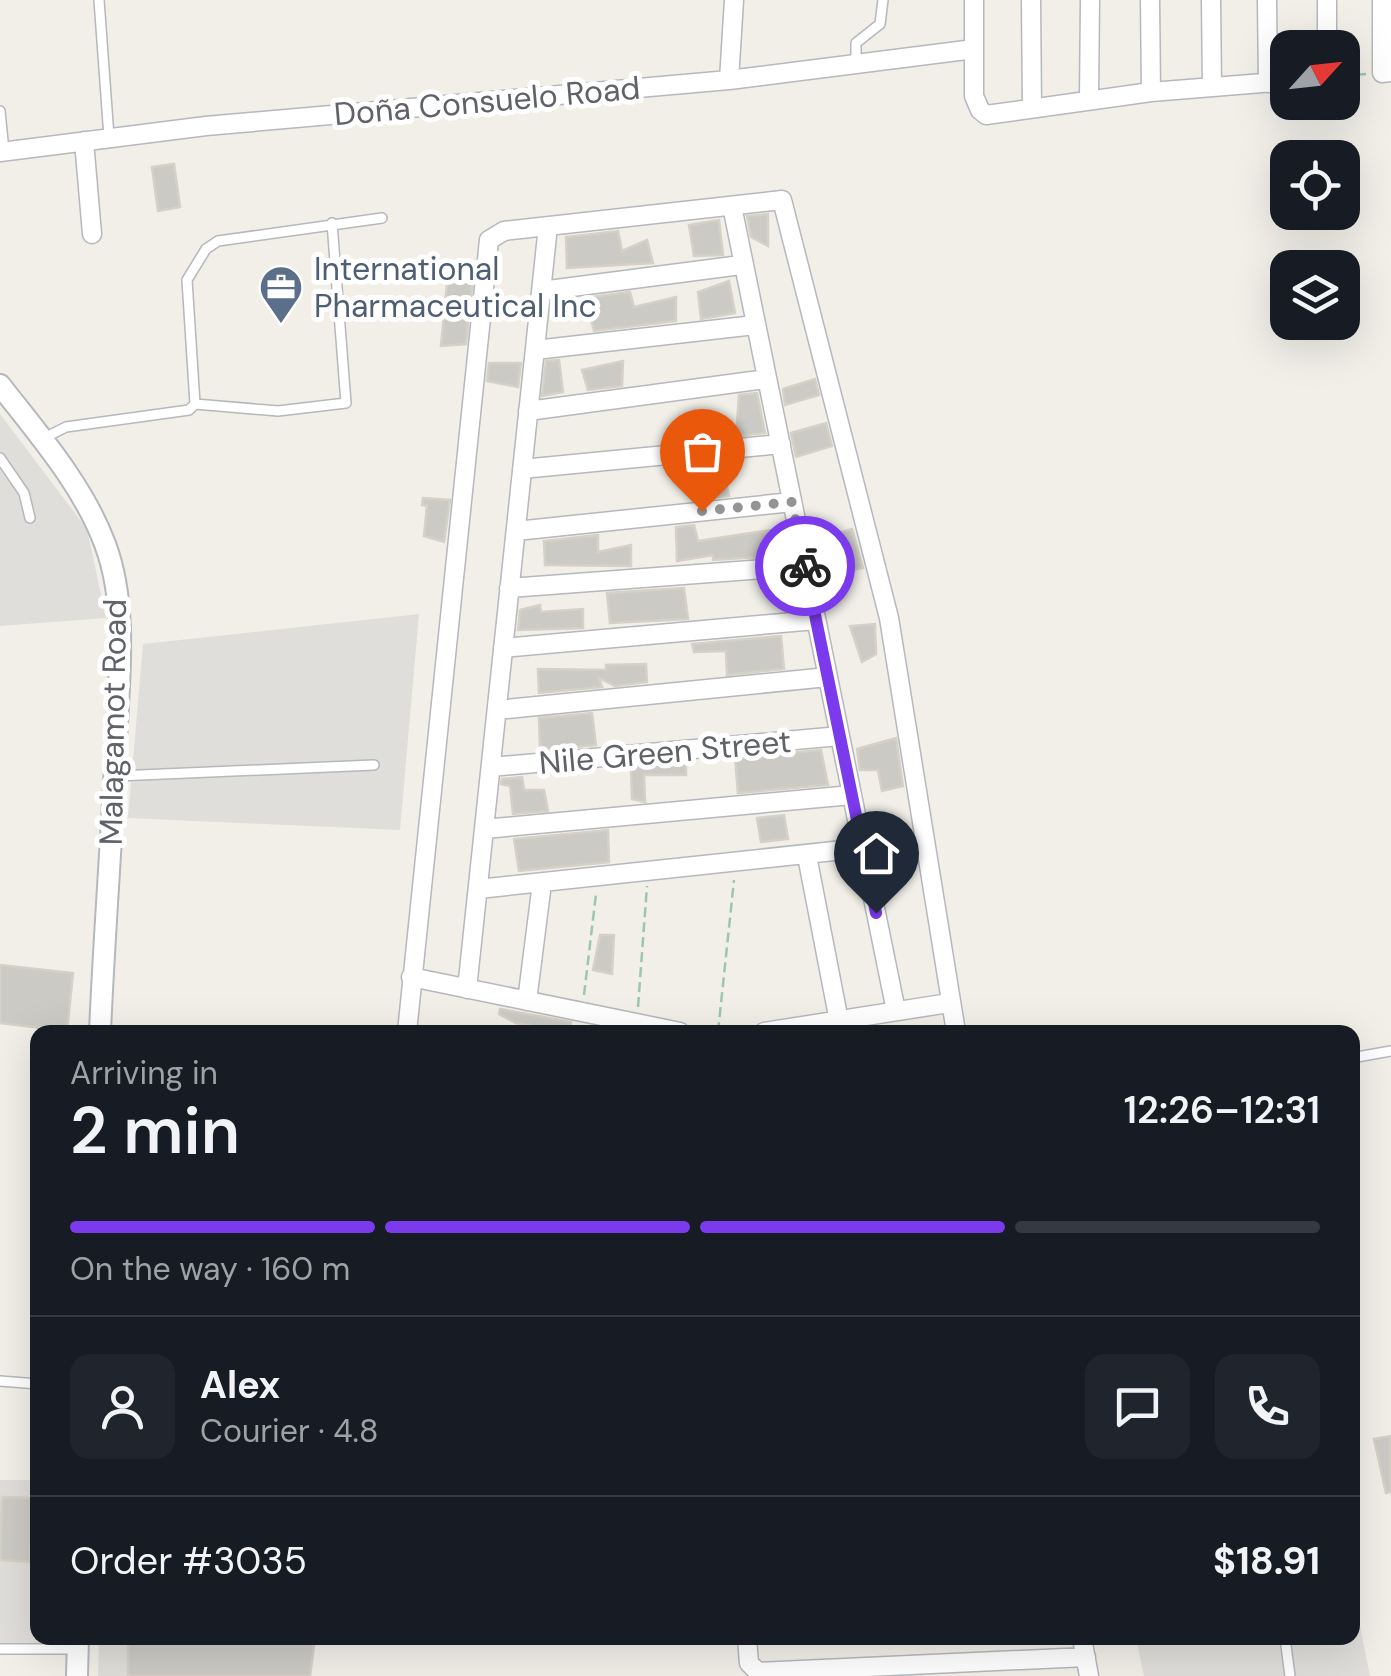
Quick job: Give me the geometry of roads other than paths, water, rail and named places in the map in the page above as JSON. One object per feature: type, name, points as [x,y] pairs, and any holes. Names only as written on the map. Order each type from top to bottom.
[{"type":"street","points":[[728,80],[734,0]]},
{"type":"street","points":[[974,0],[974,96],[980,110],[994,116],[1089,99],[1268,84],[1267,0]]},
{"type":"street","points":[[1031,0],[1032,108]]},
{"type":"street","points":[[1089,99],[1090,0]]},
{"type":"street","points":[[1150,0],[1151,92]]},
{"type":"street","points":[[1210,0],[1212,87]]},
{"type":"street","points":[[1326,30],[1327,0]]},
{"type":"street","points":[[1382,0],[1387,73]]},
{"type":"street","name":"Doña Consuelo Road","points":[[2,151],[206,126],[728,80],[974,50]]},
{"type":"street","points":[[84,141],[92,234]]},
{"type":"street","points":[[408,1025],[469,454],[486,247],[494,235],[504,231],[782,200],[889,618],[955,1025]]},
{"type":"street","points":[[732,206],[741,266],[896,1011]]},
{"type":"street","points":[[467,990],[548,226]]},
{"type":"street","points":[[541,291],[741,266]]},
{"type":"street","points":[[534,350],[755,324]]},
{"type":"street","points":[[528,411],[766,379]]},
{"type":"street","name":"Malagamot Road","points":[[0,385],[42,439],[96,522],[114,576],[119,619],[115,776],[100,1025]]},
{"type":"street","points":[[522,469],[780,444]]},
{"type":"street","points":[[516,531],[792,502]]},
{"type":"street","points":[[510,588],[805,566]]},
{"type":"street","points":[[503,648],[816,620]]},
{"type":"street","points":[[497,710],[828,678]]},
{"type":"street","name":"Nile Green Street","points":[[490,768],[840,736]]},
{"type":"street","points":[[484,829],[852,795]]},
{"type":"street","points":[[478,889],[862,848]]},
{"type":"street","points":[[808,856],[839,1022]]},
{"type":"street","points":[[527,1002],[542,883]]},
{"type":"street","points":[[411,977],[642,1025]]},
{"type":"street","points":[[816,1025],[950,1003]]},
{"type":"street","points":[[77,1645],[77,1676]]},
{"type":"street","points":[[749,1645],[750,1663],[758,1672],[1088,1667]]},
{"type":"lane","points":[[99,0],[109,138]]},
{"type":"lane","points":[[856,64],[856,43],[880,24],[883,0]]},
{"type":"lane","points":[[0,111],[2,151]]},
{"type":"lane","points":[[195,404],[187,280],[206,248],[218,241],[382,218]]},
{"type":"lane","points":[[42,439],[66,427],[188,410],[195,404],[278,410],[346,402],[332,223]]},
{"type":"lane","points":[[0,458],[24,492],[30,518]]},
{"type":"lane","points":[[115,776],[374,766]]},
{"type":"lane","points":[[1360,1056],[1391,1050]]},
{"type":"lane","points":[[0,1382],[30,1384]]},
{"type":"lane","points":[[0,1648],[46,1645]]},
{"type":"lane","points":[[1286,1645],[1290,1676]]},
{"type":"place","name":"International Pharmaceutical Inc","points":[[281,325]]}]
